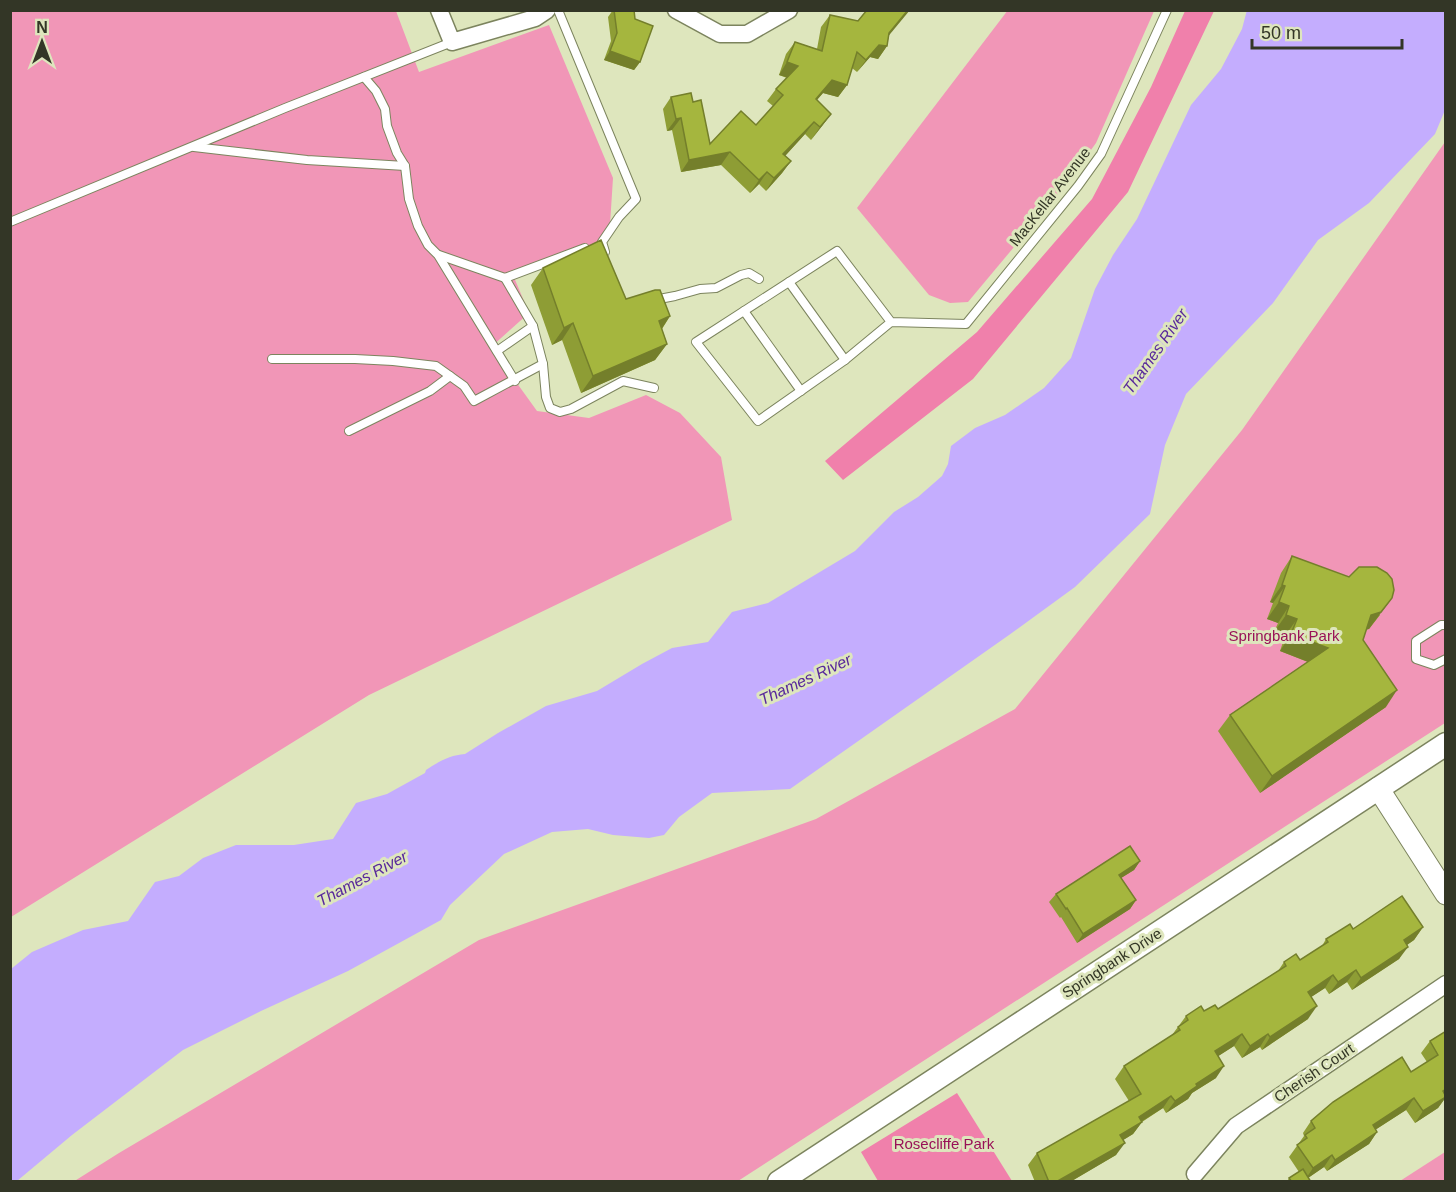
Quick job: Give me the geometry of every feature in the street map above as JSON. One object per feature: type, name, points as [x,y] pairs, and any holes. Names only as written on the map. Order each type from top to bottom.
[{"type":"main road","name":"Springbank Drive","points":[[779,1182],[1446,744]]},
{"type":"street","points":[[439,10],[452,42],[535,18],[547,10]]},
{"type":"street","points":[[676,10],[720,34],[747,34],[789,10]]},
{"type":"street","points":[[1378,788],[1446,894]]},
{"type":"street","name":"Cherish Court","points":[[1195,1174],[1236,1126],[1446,984]]},
{"type":"lane","points":[[438,255],[505,278],[602,242],[619,217],[636,199],[558,10]]},
{"type":"lane","name":"MacKellar Avenue","points":[[891,322],[966,324],[1078,186],[1101,154],[1167,10]]},
{"type":"lane","points":[[10,222],[452,42]]},
{"type":"lane","points":[[364,77],[376,91],[386,109],[387,126],[397,153],[405,166],[409,199],[418,226],[514,381]]},
{"type":"lane","points":[[193,147],[307,160],[405,166]]},
{"type":"lane","points":[[602,242],[607,261]]},
{"type":"lane","points":[[837,251],[891,322],[846,360],[758,421],[696,342],[789,282],[837,251]]},
{"type":"lane","points":[[644,300],[716,288],[749,273],[759,279]]},
{"type":"lane","points":[[505,278],[533,326],[543,364],[546,397],[550,408],[561,412],[571,409],[623,381],[654,388]]},
{"type":"lane","points":[[789,282],[846,360]]},
{"type":"lane","points":[[744,311],[801,391]]},
{"type":"lane","points":[[497,351],[533,326]]},
{"type":"lane","points":[[272,359],[356,359],[436,366],[464,386],[474,400],[543,364]]},
{"type":"lane","points":[[349,431],[430,391],[450,376]]},
{"type":"lane","points":[[1446,625],[1441,625],[1416,640],[1416,659],[1434,665],[1446,659]]},
{"type":"green space","points":[[1008,10],[1154,11],[1096,143],[1065,186],[968,302],[950,303],[929,295],[857,208]]},
{"type":"green space","points":[[11,11],[396,11],[419,72],[549,25],[613,178],[609,240],[558,263],[513,275],[529,313],[491,347],[537,411],[589,418],[646,395],[680,413],[721,457],[732,520],[369,695],[11,917]]},
{"type":"green space","points":[[1185,11],[1214,11],[1128,192],[973,379],[843,480],[825,461],[977,332],[1092,199],[1151,87]]},
{"type":"green space","name":"Springbank Park","points":[[1445,142],[1445,723],[738,1181],[73,1182],[479,940],[816,819],[1015,709],[1242,430]]},
{"type":"green space","name":"Rosecliffe Park","points":[[957,1093],[1012,1181],[878,1181],[861,1152]]},
{"type":"green space","points":[[1445,1152],[1445,1181],[1400,1181]]},
{"type":"water","name":"Thames River","points":[[1247,10],[1445,11],[1445,110],[1435,134],[1369,203],[1318,240],[1273,303],[1186,394],[1165,445],[1150,514],[1075,587],[790,789],[712,793],[679,817],[664,835],[649,838],[613,835],[588,829],[552,832],[504,854],[450,905],[441,920],[348,971],[183,1050],[72,1135],[17,1181],[11,1181],[11,969],[32,952],[83,930],[128,921],[155,882],[179,876],[203,858],[236,845],[294,845],[333,839],[356,803],[387,794],[440,762],[465,754],[546,706],[597,691],[672,648],[708,642],[732,612],[768,603],[855,551],[894,512],[918,497],[942,476],[948,464],[951,446],[975,428],[1005,415],[1044,388],[1071,358],[1095,289],[1113,255],[1137,219],[1191,105],[1221,69],[1242,29]]},
{"type":"building","points":[[614,10],[634,10],[635,19],[653,26],[640,62],[610,51],[617,33]]},
{"type":"building","points":[[867,10],[908,10],[889,33],[887,46],[879,45],[866,60],[857,52],[847,85],[832,80],[816,99],[831,114],[820,127],[814,122],[783,154],[791,161],[774,178],[767,172],[759,180],[730,152],[689,160],[681,118],[676,119],[671,97],[691,93],[693,102],[701,100],[710,144],[741,111],[756,125],[783,95],[776,89],[798,66],[787,62],[795,42],[822,51],[830,15],[858,21]]},
{"type":"building","points":[[601,240],[626,299],[660,290],[670,316],[659,321],[667,344],[593,376],[573,323],[564,328],[543,268]]},
{"type":"building","points":[[1292,556],[1349,577],[1359,567],[1377,567],[1392,579],[1394,590],[1392,598],[1381,612],[1371,615],[1363,640],[1397,690],[1272,776],[1230,715],[1328,648],[1291,634],[1297,619],[1286,615],[1289,606],[1279,602]]},
{"type":"building","points":[[1130,846],[1140,861],[1119,875],[1136,900],[1083,934],[1056,894]]},
{"type":"building","points":[[1402,896],[1423,927],[1404,940],[1408,947],[1361,978],[1356,970],[1338,982],[1333,975],[1308,992],[1317,1006],[1270,1037],[1268,1034],[1250,1046],[1242,1034],[1215,1051],[1224,1066],[1175,1101],[1171,1096],[1139,1117],[1142,1122],[1120,1135],[1125,1143],[1056,1182],[1049,1182],[1037,1153],[1141,1094],[1124,1066],[1180,1030],[1178,1027],[1188,1020],[1186,1016],[1201,1006],[1204,1011],[1215,1005],[1218,1009],[1286,966],[1284,962],[1296,954],[1300,960],[1328,942],[1326,939],[1350,924],[1353,929]]},
{"type":"building","points":[[1446,1031],[1446,1089],[1443,1091],[1446,1097],[1423,1111],[1414,1098],[1373,1125],[1377,1132],[1335,1160],[1332,1155],[1313,1168],[1297,1145],[1315,1128],[1311,1121],[1333,1102],[1402,1057],[1411,1072],[1438,1055],[1430,1041]]},
{"type":"building","points":[[1303,1169],[1311,1182],[1292,1182],[1289,1178]]}]
